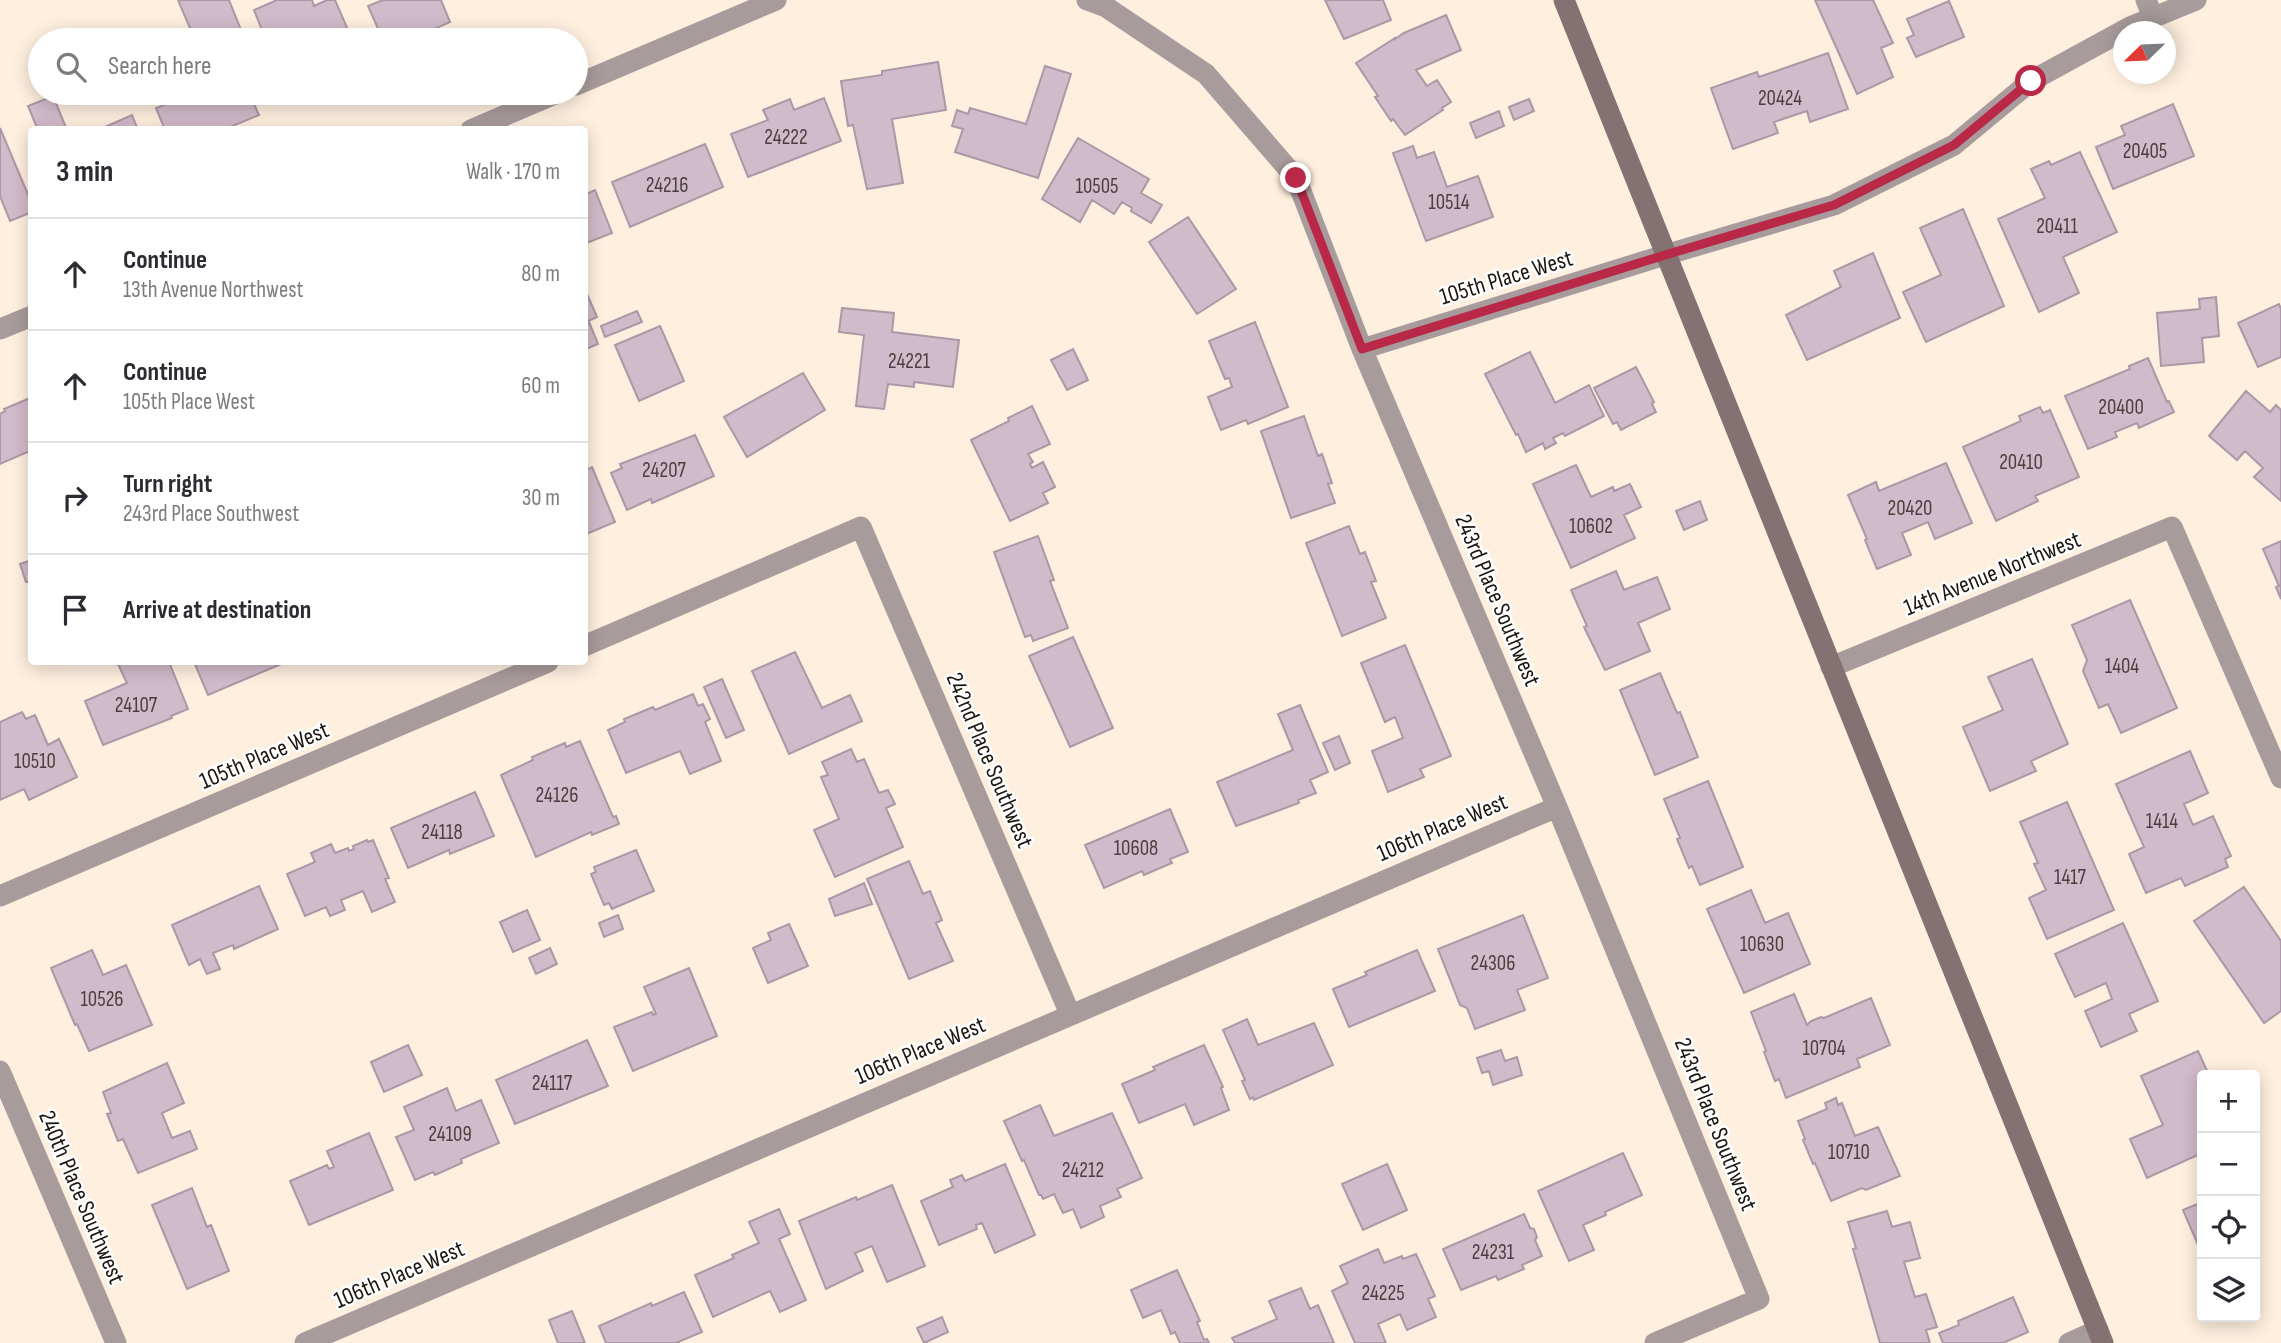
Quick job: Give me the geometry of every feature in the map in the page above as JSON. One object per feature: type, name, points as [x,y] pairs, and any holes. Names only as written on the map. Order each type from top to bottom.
[{"type":"street","points":[[588,80],[776,0]]},
{"type":"street","name":"243rd Place Southwest","points":[[1087,0],[1106,7],[1206,74],[1296,178],[1362,349],[1557,807],[1759,1299],[1655,1343]]},
{"type":"street","points":[[1564,0],[2100,1337],[2069,1343]]},
{"type":"street","name":"105th Place West","points":[[1362,349],[1834,205],[1954,145],[2031,81],[2130,27],[2149,9],[2196,0]]},
{"type":"street","points":[[480,126],[529,105]]},
{"type":"street","points":[[0,329],[28,318]]},
{"type":"street","name":"242nd Place Southwest","points":[[588,644],[861,527],[1070,1014]]},
{"type":"street","name":"14th Avenue Northwest","points":[[1831,667],[2172,527],[2281,778]]},
{"type":"street","name":"105th Place West","points":[[0,897],[541,665]]},
{"type":"street","name":"106th Place West","points":[[305,1343],[1557,807]]},
{"type":"street","name":"240th Place Southwest","points":[[0,1071],[116,1343]]},
{"type":"building","points":[[178,0],[229,0],[240,28],[190,28]]},
{"type":"building","points":[[277,0],[312,0],[314,6],[327,0],[335,0],[347,28],[261,28],[254,10]]},
{"type":"building","points":[[383,0],[441,0],[450,22],[437,28],[378,28],[368,6]]},
{"type":"building","points":[[1325,0],[1383,0],[1391,20],[1344,39]]},
{"type":"building","points":[[1815,0],[1873,0],[1893,43],[1881,48],[1893,77],[1857,94]]},
{"type":"building","points":[[1949,1],[1964,37],[1916,57],[1907,38],[1914,35],[1907,19]]},
{"type":"building","points":[[1446,15],[1461,50],[1416,70],[1427,86],[1437,80],[1451,102],[1405,135],[1393,119],[1391,121],[1356,63],[1404,33]]},
{"type":"building","points":[[1828,53],[1848,109],[1810,122],[1807,111],[1774,122],[1778,133],[1733,149],[1711,88],[1757,72],[1759,77]]},
{"type":"building","points":[[938,62],[946,110],[892,119],[903,183],[867,189],[853,125],[848,126],[841,81]]},
{"type":"building","points":[[1045,66],[1071,74],[1038,178],[955,152],[963,129],[952,126],[957,110],[968,114],[970,108],[1026,124]]},
{"type":"building","points":[[824,98],[841,141],[748,177],[731,134],[768,120],[763,110],[790,99],[794,110]]},
{"type":"building","points":[[1529,99],[1534,111],[1514,120],[1509,107]]},
{"type":"building","points":[[2173,104],[2194,156],[2113,189],[2096,147],[2125,135],[2121,126]]},
{"type":"building","points":[[57,105],[65,126],[36,126],[28,106]]},
{"type":"building","points":[[164,105],[254,105],[259,115],[233,126],[163,126],[156,108]]},
{"type":"building","points":[[1499,111],[1504,126],[1476,138],[1470,123]]},
{"type":"building","points":[[132,115],[136,126],[107,126]]},
{"type":"building","points":[[0,128],[28,194],[28,214],[10,221],[0,196]]},
{"type":"building","points":[[1078,138],[1149,179],[1141,193],[1162,205],[1151,223],[1122,202],[1114,214],[1092,200],[1080,222],[1042,199]]},
{"type":"building","points":[[705,144],[723,187],[630,227],[612,182]]},
{"type":"building","points":[[1413,146],[1417,158],[1434,152],[1447,187],[1478,176],[1493,217],[1426,241],[1393,153]]},
{"type":"building","points":[[2080,152],[2117,232],[2063,257],[2079,293],[2039,312],[1998,219],[2045,198],[2031,169],[2049,161],[2051,165]]},
{"type":"building","points":[[595,190],[612,233],[588,242],[588,193]]},
{"type":"building","points":[[1963,209],[2004,306],[1926,342],[1903,292],[1941,275],[1920,228]]},
{"type":"building","points":[[1188,217],[1236,289],[1197,314],[1149,242]]},
{"type":"building","points":[[1873,253],[1900,318],[1807,360],[1786,315],[1841,287],[1834,271]]},
{"type":"building","points":[[588,296],[597,317],[588,321]]},
{"type":"building","points":[[2216,297],[2219,336],[2202,338],[2204,362],[2161,366],[2157,313],[2200,309],[2199,299]]},
{"type":"building","points":[[2279,304],[2281,357],[2258,367],[2238,323]]},
{"type":"building","points":[[842,308],[894,313],[892,332],[959,340],[953,387],[914,382],[914,387],[888,384],[884,409],[856,406],[864,335],[839,332]]},
{"type":"building","points":[[637,311],[642,322],[605,337],[601,326]]},
{"type":"building","points":[[588,322],[598,344],[588,348]]},
{"type":"building","points":[[1255,322],[1288,407],[1248,424],[1246,420],[1221,430],[1208,397],[1232,387],[1229,378],[1225,379],[1209,341]]},
{"type":"building","points":[[660,326],[684,381],[639,401],[615,345]]},
{"type":"building","points":[[1073,349],[1088,380],[1067,390],[1051,360]]},
{"type":"building","points":[[1530,352],[1555,403],[1589,385],[1604,416],[1565,436],[1563,433],[1553,438],[1556,443],[1545,449],[1543,443],[1526,452],[1485,374]]},
{"type":"building","points":[[2148,358],[2174,412],[2139,428],[2137,423],[2115,432],[2117,437],[2088,449],[2065,396],[2130,369],[2129,366]]},
{"type":"building","points":[[1636,367],[1654,402],[1652,404],[1656,412],[1621,430],[1617,422],[1613,424],[1594,388]]},
{"type":"building","points":[[803,373],[825,410],[747,457],[724,417]]},
{"type":"building","points":[[2246,391],[2270,412],[2276,405],[2281,410],[2281,501],[2254,477],[2263,468],[2245,451],[2237,460],[2209,436]]},
{"type":"building","points":[[28,399],[28,452],[0,464],[0,414],[4,409]]},
{"type":"building","points":[[1032,406],[1050,444],[1028,454],[1033,462],[1030,464],[1032,468],[1043,462],[1055,487],[1043,493],[1048,503],[1010,521],[971,440]]},
{"type":"building","points":[[2040,407],[2043,413],[2050,410],[2079,477],[2035,496],[2038,501],[1996,521],[1963,447],[2021,421],[2019,416]]},
{"type":"building","points":[[1304,416],[1318,456],[1322,454],[1332,483],[1328,484],[1335,503],[1291,518],[1261,431]]},
{"type":"building","points":[[695,435],[714,476],[652,503],[651,499],[627,510],[611,473],[622,468],[620,464]]},
{"type":"building","points":[[1946,463],[1972,523],[1935,539],[1928,522],[1902,533],[1911,555],[1877,569],[1848,495],[1876,482],[1879,491]]},
{"type":"building","points":[[1576,465],[1591,497],[1613,487],[1614,491],[1630,484],[1641,507],[1624,515],[1635,538],[1571,568],[1533,484]]},
{"type":"building","points":[[592,467],[615,522],[588,533],[588,469]]},
{"type":"building","points":[[1700,501],[1707,520],[1684,530],[1676,511]]},
{"type":"building","points":[[1349,526],[1360,554],[1365,552],[1376,581],[1371,582],[1386,618],[1342,636],[1306,543]]},
{"type":"building","points":[[1038,536],[1054,580],[1050,581],[1068,628],[1033,641],[1031,635],[1025,637],[994,552]]},
{"type":"building","points":[[2281,541],[2281,599],[2276,587],[2279,586],[2263,549]]},
{"type":"building","points":[[28,561],[28,582],[26,582],[20,564]]},
{"type":"building","points":[[1616,571],[1624,590],[1657,577],[1670,609],[1638,623],[1650,651],[1605,670],[1584,627],[1587,626],[1571,590]]},
{"type":"building","points":[[2130,600],[2177,708],[2121,733],[2108,704],[2099,708],[2083,671],[2087,660],[2072,625]]},
{"type":"building","points":[[1073,637],[1113,728],[1070,747],[1029,656]]},
{"type":"building","points":[[1405,645],[1451,756],[1420,769],[1424,777],[1388,792],[1372,751],[1403,738],[1395,717],[1385,722],[1361,663]]},
{"type":"building","points":[[795,652],[822,708],[850,695],[862,721],[789,754],[752,671]]},
{"type":"building","points":[[2032,659],[2068,744],[2031,761],[2036,771],[1990,791],[1963,727],[2003,710],[1988,677]]},
{"type":"building","points":[[118,665],[170,665],[188,709],[103,745],[85,701],[127,683]]},
{"type":"building","points":[[195,665],[279,665],[208,695]]},
{"type":"building","points":[[1660,673],[1677,713],[1680,712],[1698,757],[1655,775],[1620,690]]},
{"type":"building","points":[[722,679],[744,730],[726,738],[704,687]]},
{"type":"building","points":[[693,694],[698,706],[703,704],[710,719],[705,722],[721,761],[690,774],[680,751],[626,773],[608,730],[625,722],[624,719]]},
{"type":"building","points":[[1300,705],[1328,772],[1310,780],[1316,793],[1298,800],[1299,803],[1236,826],[1217,782],[1293,750],[1278,714]]},
{"type":"building","points":[[22,712],[26,719],[35,715],[48,745],[59,739],[77,777],[29,800],[24,789],[0,800],[0,722]]},
{"type":"building","points":[[1339,736],[1350,763],[1335,770],[1323,743]]},
{"type":"building","points":[[580,741],[613,817],[616,816],[619,824],[592,835],[591,832],[536,857],[501,775],[533,760],[532,757],[565,743],[566,747]]},
{"type":"building","points":[[851,749],[857,762],[864,759],[879,793],[888,790],[895,804],[886,808],[903,847],[835,877],[814,830],[839,819],[821,777],[828,775],[822,762]]},
{"type":"building","points":[[2190,751],[2208,793],[2184,804],[2193,825],[2213,816],[2231,856],[2225,859],[2228,867],[2185,886],[2181,878],[2146,893],[2129,854],[2144,847],[2116,784]]},
{"type":"building","points":[[1708,781],[1743,867],[1700,885],[1692,866],[1689,868],[1664,799]]},
{"type":"building","points":[[475,792],[494,836],[450,854],[449,850],[408,868],[391,828]]},
{"type":"building","points":[[2067,802],[2114,910],[2047,939],[2029,898],[2046,890],[2034,864],[2038,863],[2020,822]]},
{"type":"building","points":[[1170,809],[1188,852],[1170,859],[1172,863],[1144,875],[1142,871],[1104,888],[1085,845]]},
{"type":"building","points":[[373,840],[389,878],[385,879],[395,902],[372,912],[363,891],[341,900],[345,910],[330,916],[326,907],[305,916],[287,874],[315,862],[311,853],[331,844],[335,853],[348,848],[349,851],[354,849],[353,846]]},
{"type":"building","points":[[636,850],[654,891],[612,909],[609,903],[604,905],[591,874],[596,872],[594,867]]},
{"type":"building","points":[[909,861],[923,894],[930,891],[942,920],[936,923],[953,961],[909,979],[867,879]]},
{"type":"building","points":[[864,883],[872,904],[835,916],[829,899]]},
{"type":"building","points":[[259,886],[278,929],[234,949],[233,945],[213,953],[220,969],[207,974],[200,959],[189,965],[172,925]]},
{"type":"building","points":[[2244,887],[2281,941],[2281,1011],[2264,1023],[2194,921]]},
{"type":"building","points":[[1751,890],[1765,923],[1788,913],[1810,964],[1744,993],[1707,909]]},
{"type":"building","points":[[527,910],[540,940],[513,952],[500,922]]},
{"type":"building","points":[[618,915],[623,929],[604,937],[599,923]]},
{"type":"building","points":[[1523,915],[1548,978],[1517,990],[1525,1010],[1475,1029],[1467,1008],[1460,1005],[1438,949]]},
{"type":"building","points":[[2123,923],[2158,1001],[2129,1014],[2137,1031],[2101,1047],[2085,1011],[2112,999],[2106,983],[2075,997],[2055,954]]},
{"type":"building","points":[[789,924],[808,966],[768,983],[753,948],[771,940],[768,933]]},
{"type":"building","points":[[550,948],[557,964],[536,974],[529,958]]},
{"type":"building","points":[[92,950],[103,975],[126,965],[152,1025],[89,1051],[51,968]]},
{"type":"building","points":[[1417,950],[1435,991],[1349,1027],[1333,989]]},
{"type":"building","points":[[689,968],[717,1036],[633,1071],[614,1027],[652,1012],[653,1015],[656,1014],[644,987]]},
{"type":"building","points":[[1794,994],[1807,1025],[1811,1021],[1871,998],[1890,1045],[1857,1059],[1860,1067],[1786,1098],[1779,1079],[1775,1081],[1751,1012]]},
{"type":"building","points":[[1247,1019],[1258,1045],[1314,1023],[1333,1065],[1254,1100],[1253,1097],[1250,1099],[1242,1081],[1245,1080],[1223,1030]]},
{"type":"building","points":[[587,1040],[608,1086],[515,1124],[496,1080]]},
{"type":"building","points":[[408,1045],[422,1075],[384,1092],[371,1062]]},
{"type":"building","points":[[1204,1045],[1223,1087],[1221,1088],[1229,1110],[1194,1125],[1185,1104],[1139,1123],[1122,1084]]},
{"type":"building","points":[[1501,1050],[1505,1061],[1517,1057],[1522,1075],[1493,1085],[1489,1071],[1482,1073],[1477,1058]]},
{"type":"building","points":[[2198,1051],[2207,1070],[2197,1070],[2197,1155],[2147,1178],[2130,1139],[2163,1125],[2141,1076]]},
{"type":"building","points":[[167,1063],[184,1103],[162,1113],[172,1138],[190,1131],[197,1149],[138,1173],[123,1139],[118,1141],[107,1114],[111,1113],[103,1092]]},
{"type":"building","points":[[447,1088],[456,1111],[481,1100],[499,1143],[461,1159],[462,1163],[435,1175],[433,1172],[415,1180],[396,1137],[414,1130],[404,1107]]},
{"type":"building","points":[[1836,1098],[1838,1105],[1842,1103],[1855,1136],[1878,1127],[1900,1176],[1831,1201],[1803,1140],[1805,1139],[1798,1121],[1827,1109],[1825,1103]]},
{"type":"building","points":[[1040,1105],[1054,1136],[1112,1113],[1142,1178],[1117,1189],[1121,1197],[1100,1206],[1104,1217],[1081,1228],[1073,1209],[1063,1213],[1054,1194],[1043,1199],[1039,1195],[1004,1121]]},
{"type":"building","points":[[369,1133],[393,1190],[309,1225],[290,1181],[327,1165],[329,1169],[334,1167],[327,1151]]},
{"type":"building","points":[[1623,1153],[1642,1195],[1583,1225],[1594,1250],[1569,1261],[1538,1191]]},
{"type":"building","points":[[1005,1164],[1035,1235],[995,1253],[982,1223],[976,1225],[977,1229],[939,1245],[921,1201],[953,1187],[950,1180],[962,1175],[965,1181]]},
{"type":"building","points":[[1387,1164],[1407,1210],[1363,1230],[1342,1184]]},
{"type":"building","points":[[892,1185],[925,1266],[887,1282],[872,1246],[855,1253],[863,1271],[826,1289],[799,1221]]},
{"type":"building","points":[[192,1188],[207,1227],[211,1225],[229,1271],[187,1289],[152,1205]]},
{"type":"building","points":[[2197,1204],[2197,1242],[2183,1210]]},
{"type":"building","points":[[779,1209],[790,1234],[779,1239],[806,1300],[780,1312],[770,1291],[713,1317],[695,1275],[734,1258],[732,1255],[759,1243],[749,1222]]},
{"type":"building","points":[[1887,1211],[1892,1227],[1910,1222],[1920,1258],[1904,1262],[1915,1297],[1926,1294],[1937,1327],[1926,1330],[1930,1343],[1880,1343],[1848,1222]]},
{"type":"building","points":[[1524,1214],[1530,1228],[1534,1229],[1537,1237],[1535,1240],[1542,1256],[1522,1265],[1524,1269],[1498,1280],[1496,1276],[1461,1290],[1443,1249]]},
{"type":"building","points":[[1378,1249],[1384,1263],[1416,1254],[1435,1296],[1428,1299],[1436,1317],[1407,1330],[1400,1314],[1378,1324],[1386,1343],[1355,1343],[1332,1291],[1348,1283],[1340,1266]]},
{"type":"building","points":[[1177,1270],[1200,1321],[1197,1322],[1204,1340],[1207,1339],[1209,1343],[1180,1343],[1175,1332],[1171,1334],[1161,1310],[1143,1318],[1131,1290]]},
{"type":"building","points":[[1301,1288],[1310,1309],[1318,1305],[1334,1343],[1235,1343],[1232,1338],[1277,1319],[1269,1301]]},
{"type":"building","points":[[684,1292],[702,1332],[676,1343],[606,1343],[599,1326]]},
{"type":"building","points":[[2013,1297],[2028,1332],[2003,1343],[1943,1343],[1939,1333],[1959,1325],[1958,1321]]},
{"type":"building","points":[[572,1311],[585,1343],[558,1343],[549,1320]]},
{"type":"building","points":[[942,1317],[948,1332],[924,1343],[917,1328]]},
{"type":"route","points":[[1296,178],[1362,349],[1834,205],[1954,145],[2031,81]]}]
